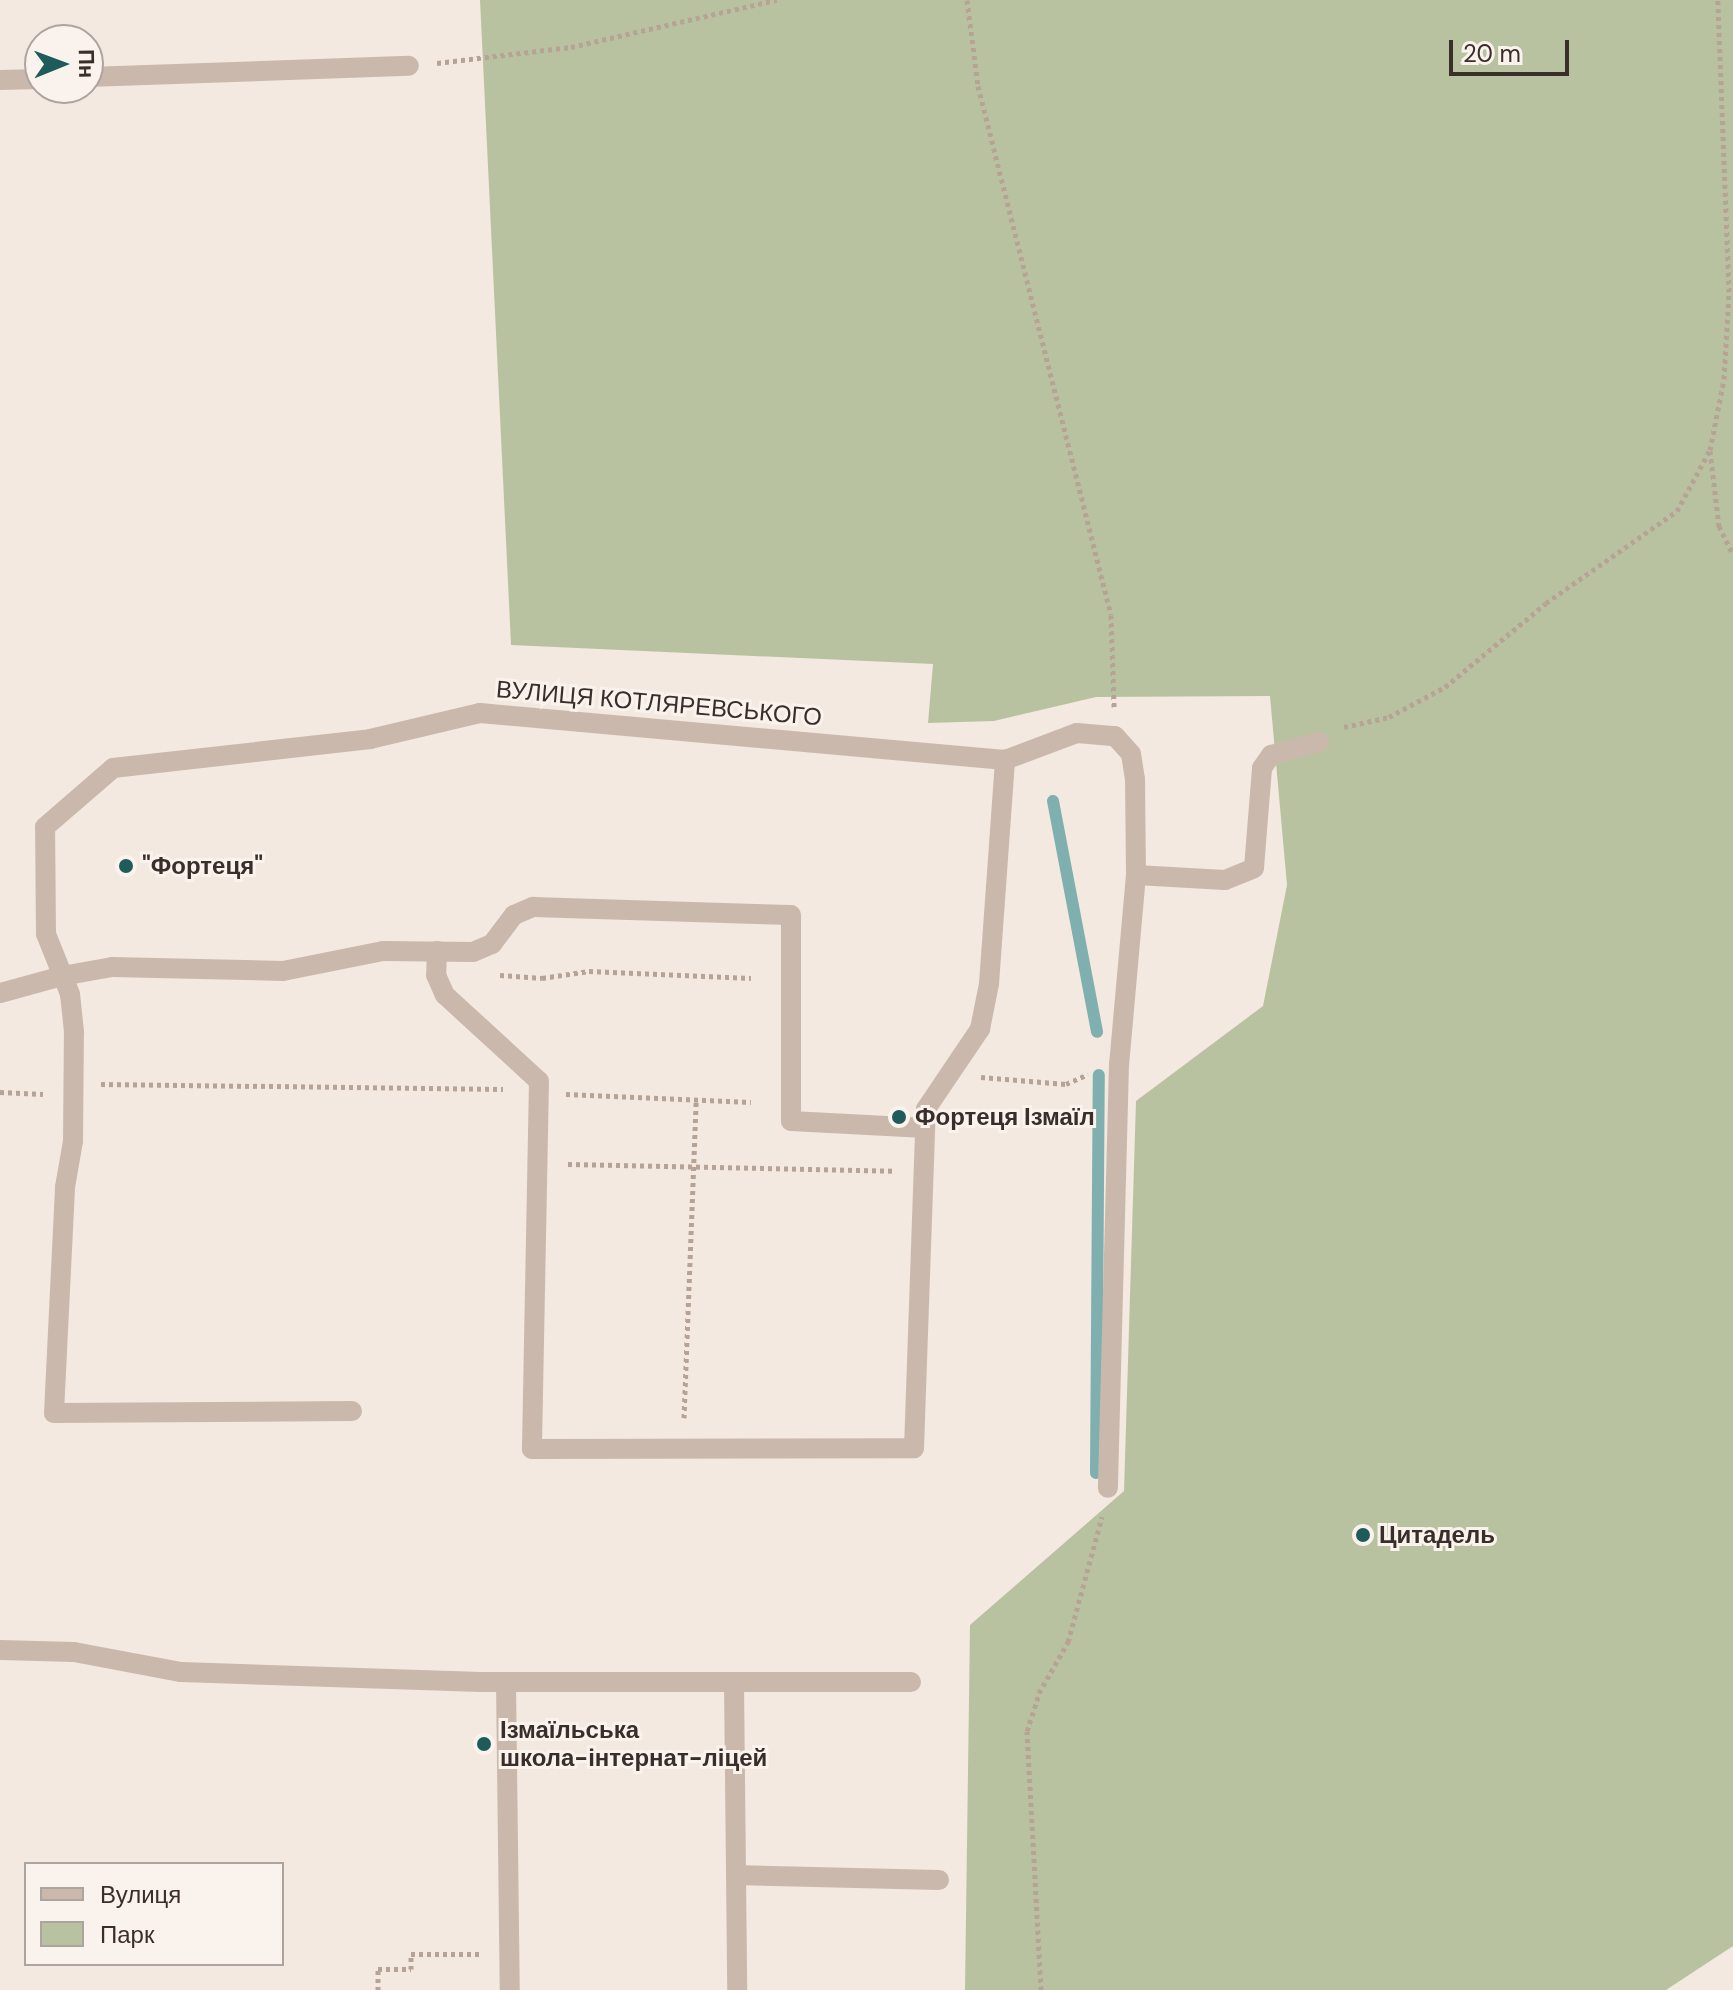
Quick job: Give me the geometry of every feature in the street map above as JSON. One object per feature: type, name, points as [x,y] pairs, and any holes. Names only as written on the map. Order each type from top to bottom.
[{"type":"street","points":[[104,76],[409,66]]},
{"type":"street","points":[[0,80],[24,79]]},
{"type":"street","name":"ВУЛИЦЯ КОТЛЯРЕВСЬКОГО","points":[[62,976],[43,912],[45,827],[113,768],[370,739],[480,713],[1005,760]]},
{"type":"street","points":[[437,951],[436,975],[445,995],[539,1081],[532,1449],[914,1448],[926,1109],[957,1068],[980,1029],[989,984],[1005,760],[1077,733],[1115,736],[1131,754],[1135,779],[1136,875],[1119,1064],[1108,1488]]},
{"type":"street","points":[[1136,875],[1225,880],[1254,868],[1262,768],[1271,755],[1324,736]]},
{"type":"street","points":[[0,993],[62,976],[112,967],[283,971],[360,953],[483,949],[514,915],[533,907],[791,915],[791,1121],[925,1128]]},
{"type":"street","points":[[62,976],[74,1013],[73,1141],[65,1187],[54,1413],[352,1411]]},
{"type":"street","points":[[0,1650],[74,1652],[181,1672],[506,1682],[911,1682]]},
{"type":"street","points":[[506,1682],[510,1990]]},
{"type":"street","points":[[734,1682],[737,1990]]},
{"type":"street","points":[[736,1875],[939,1880]]},
{"type":"path","points":[[409,66],[571,47],[777,0]]},
{"type":"path","points":[[967,0],[978,86],[1111,615],[1115,736]]},
{"type":"path","points":[[1324,736],[1389,717],[1445,687],[1546,603],[1677,511],[1710,450],[1724,379],[1729,292],[1718,0]]},
{"type":"path","points":[[1710,450],[1719,526],[1733,555]]},
{"type":"path","points":[[499,975],[542,978],[589,971],[751,978]]},
{"type":"path","points":[[957,1068],[990,1080],[1066,1084],[1119,1064]]},
{"type":"path","points":[[84,1084],[519,1089]]},
{"type":"path","points":[[0,1092],[47,1094]]},
{"type":"path","points":[[568,1094],[751,1102]]},
{"type":"path","points":[[684,1421],[696,1099]]},
{"type":"path","points":[[576,1164],[911,1172]]},
{"type":"path","points":[[1041,1990],[1027,1731],[1039,1693],[1068,1642],[1108,1488]]},
{"type":"path","points":[[378,1990],[378,1969],[411,1969],[411,1954],[482,1954]]},
{"type":"green space","points":[[480,0],[1733,0],[1733,1946],[1666,1990],[965,1990],[970,1625],[1124,1491],[1136,1101],[1263,1006],[1287,885],[1270,696],[1096,697],[994,721],[928,723],[933,664],[511,645]]},
{"type":"waterway","points":[[1053,801],[1097,1032]]},
{"type":"waterway","points":[[1096,1473],[1099,1075]]},
{"type":"place","name":"\"Фортеця\"","points":[[126,866]]},
{"type":"place","name":"Фортеця Ізмаїл","points":[[899,1117]]},
{"type":"place","name":"Цитадель","points":[[1363,1535]]},
{"type":"place","name":"Ізмаїльська школа-інтернат-ліцей","points":[[484,1744]]}]
